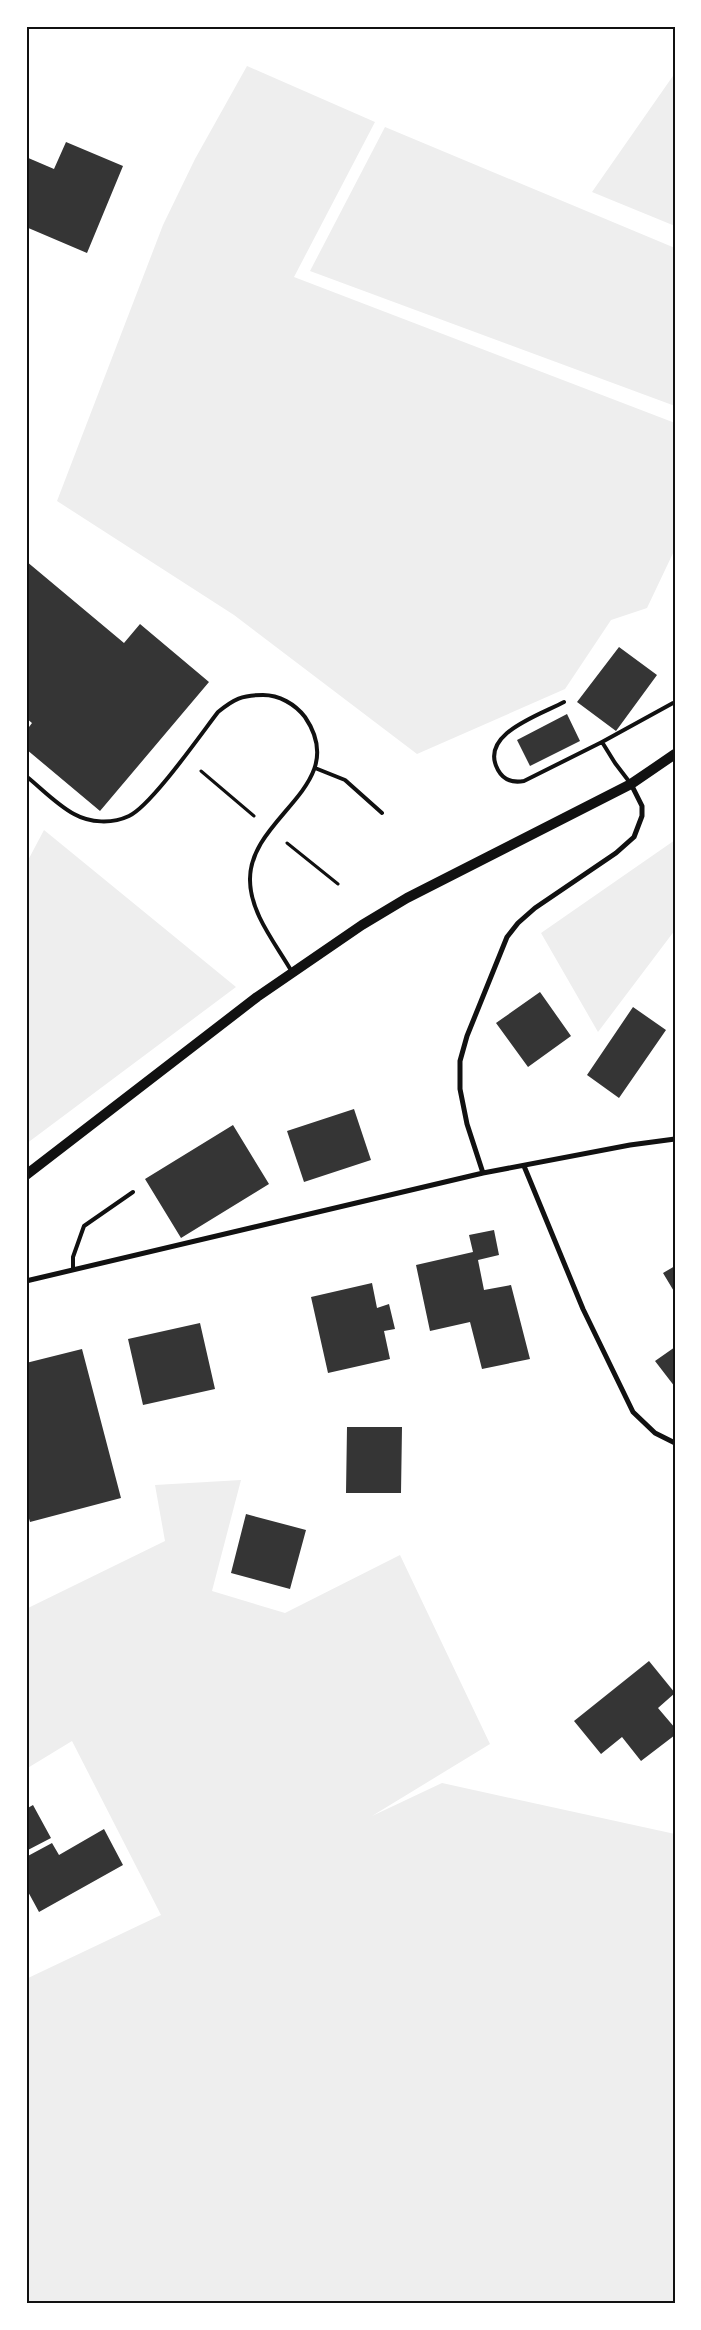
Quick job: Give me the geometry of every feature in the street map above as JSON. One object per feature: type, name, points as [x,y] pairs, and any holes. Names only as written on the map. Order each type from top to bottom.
[{"type":"main road","points":[[26,1176],[292,972],[407,898],[631,784],[675,754]]},
{"type":"street","points":[[483,1173],[467,1124],[460,1089],[460,1061],[467,1036],[508,937],[518,923],[535,908],[616,853],[634,837],[642,816],[642,806],[631,784]]},
{"type":"street","points":[[26,1281],[483,1173],[630,1145],[675,1139]]},
{"type":"street","points":[[524,1166],[583,1309],[633,1412],[655,1433],[675,1443]]},
{"type":"lane","points":[[26,776],[73,814],[88,820],[101,821],[130,816],[147,802],[218,712],[233,700],[249,696],[269,696],[291,703],[302,713],[314,734],[319,748],[315,768],[307,784],[260,847],[252,862],[250,879],[255,908],[292,972]]},
{"type":"lane","points":[[564,702],[508,731],[499,739],[494,756],[502,776],[514,782],[524,781],[673,704]]},
{"type":"lane","points":[[602,742],[631,784]]},
{"type":"lane","points":[[315,768],[345,780],[382,813]]},
{"type":"lane","points":[[73,1270],[73,1257],[84,1226],[133,1192]]},
{"type":"path","points":[[201,771],[260,821]]},
{"type":"path","points":[[283,840],[338,884]]},
{"type":"shaded area","points":[[247,66],[375,122],[294,277],[675,423],[675,549],[647,608],[611,620],[565,689],[417,754],[234,615],[57,501],[163,225],[195,159]]},
{"type":"shaded area","points":[[675,73],[675,226],[592,192]]},
{"type":"shaded area","points":[[385,127],[675,248],[675,406],[310,271]]},
{"type":"shaded area","points":[[44,830],[236,987],[26,1144],[26,864]]},
{"type":"shaded area","points":[[675,840],[675,930],[598,1032],[541,933]]},
{"type":"shaded area","points":[[241,1480],[212,1591],[285,1613],[400,1555],[490,1744],[372,1816],[442,1783],[675,1834],[675,2304],[26,2304],[26,1979],[161,1915],[72,1741],[26,1769],[26,1609],[165,1541],[155,1485]]},
{"type":"building","points":[[66,142],[123,166],[87,253],[26,227],[26,157],[54,169]]},
{"type":"building","points":[[26,561],[124,643],[140,624],[209,682],[100,811],[26,749],[26,731],[32,723],[26,718]]},
{"type":"building","points":[[619,647],[657,675],[616,731],[577,702]]},
{"type":"building","points":[[567,714],[580,741],[530,766],[517,740]]},
{"type":"building","points":[[540,992],[571,1036],[528,1067],[496,1023]]},
{"type":"building","points":[[633,1007],[666,1030],[619,1098],[587,1075]]},
{"type":"building","points":[[354,1109],[371,1160],[304,1182],[287,1131]]},
{"type":"building","points":[[233,1125],[269,1184],[181,1238],[145,1179]]},
{"type":"building","points":[[494,1230],[499,1255],[478,1260],[484,1290],[511,1285],[530,1359],[482,1369],[470,1322],[430,1331],[416,1265],[473,1252],[469,1235]]},
{"type":"building","points":[[675,1266],[675,1293],[663,1273]]},
{"type":"building","points":[[372,1283],[377,1308],[389,1304],[395,1329],[384,1331],[390,1359],[328,1373],[311,1297]]},
{"type":"building","points":[[200,1323],[215,1389],[143,1405],[128,1339]]},
{"type":"building","points":[[675,1347],[675,1387],[655,1361]]},
{"type":"building","points":[[82,1349],[121,1498],[30,1522],[26,1508],[26,1363]]},
{"type":"building","points":[[347,1427],[402,1427],[401,1493],[346,1493]]},
{"type":"building","points":[[246,1514],[306,1530],[290,1589],[231,1573]]},
{"type":"building","points":[[649,1661],[675,1693],[658,1708],[675,1728],[675,1735],[641,1761],[622,1737],[601,1754],[574,1721]]},
{"type":"building","points":[[33,1805],[51,1838],[26,1851],[26,1809]]},
{"type":"building","points":[[104,1829],[123,1865],[39,1912],[26,1888],[26,1857],[52,1843],[59,1855]]}]
